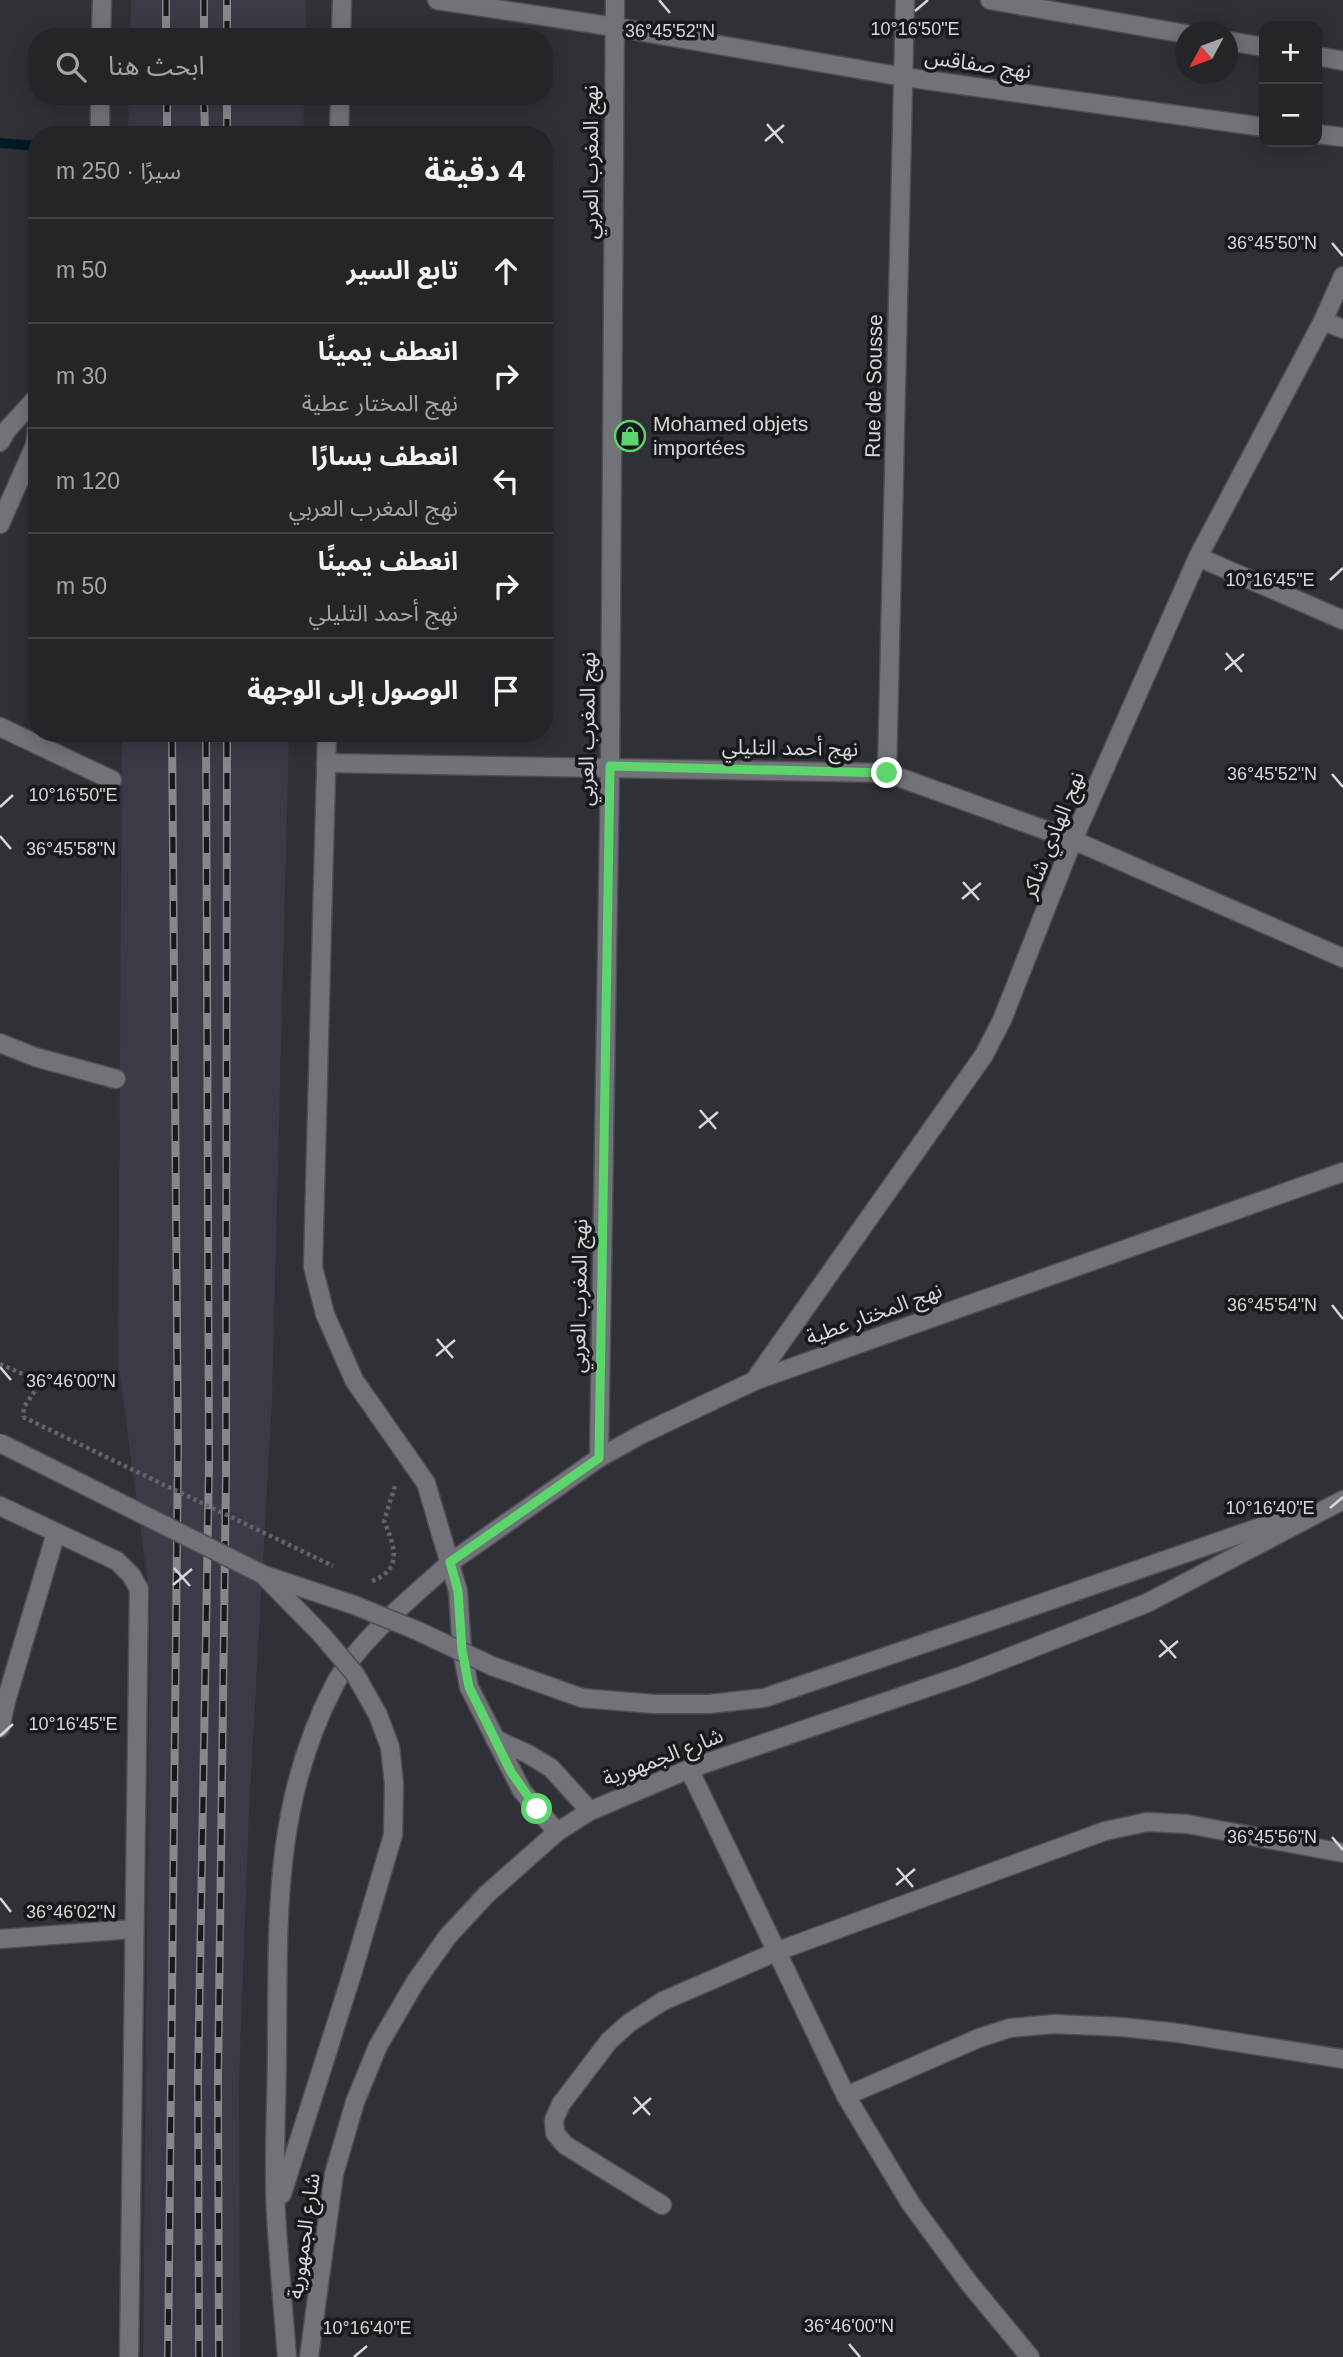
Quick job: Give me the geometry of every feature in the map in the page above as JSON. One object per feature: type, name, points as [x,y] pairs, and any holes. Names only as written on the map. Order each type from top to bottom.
[{"type":"street","points":[[101,28],[102,0]]},
{"type":"street","points":[[341,28],[342,0]]},
{"type":"street","name":"نهج صفاقس","points":[[437,0],[615,27],[904,77],[1259,126]]},
{"type":"street","name":"نهج المغرب العربي","points":[[599,1458],[610,766],[615,0]]},
{"type":"street","name":"Rue de Sousse","points":[[887,773],[905,0]]},
{"type":"street","points":[[990,0],[1175,32]]},
{"type":"street","points":[[1238,43],[1259,46]]},
{"type":"street","points":[[1322,57],[1343,61]]},
{"type":"street","points":[[100,105],[100,126]]},
{"type":"street","points":[[339,126],[340,105]]},
{"type":"street","points":[[1322,135],[1343,137]]},
{"type":"street","name":"نهج الهادي شاكر","points":[[754,1381],[984,1055],[1016,988],[1073,840],[1198,556],[1323,321],[1343,276]]},
{"type":"street","points":[[1323,321],[1343,329]]},
{"type":"street","points":[[0,442],[7,429],[28,407]]},
{"type":"street","points":[[0,524],[28,462]]},
{"type":"street","points":[[1198,556],[1343,621]]},
{"type":"street","points":[[0,727],[28,740]]},
{"type":"street","points":[[31,742],[111,780]]},
{"type":"street","points":[[327,742],[313,1268],[325,1314],[354,1380],[426,1483],[458,1591],[462,1650],[469,1687],[523,1791],[557,1832]]},
{"type":"street","name":"نهج أحمد التليلي","points":[[326,763],[887,773],[1073,840],[1343,958]]},
{"type":"street","points":[[0,1044],[35,1057],[116,1079]]},
{"type":"street","name":"نهج المختار عطية","points":[[287,2357],[276,2212],[278,1906],[286,1832],[298,1773],[311,1735],[336,1682],[367,1641],[450,1562],[599,1458],[642,1434],[754,1381],[1343,1172]]},
{"type":"street","points":[[0,1443],[264,1575],[354,1605],[492,1666],[582,1698],[654,1704],[709,1704],[764,1699],[1343,1499]]},
{"type":"street","name":"شارع الجمهورية","points":[[309,2357],[334,2174],[355,2102],[378,2046],[416,1981],[448,1936],[487,1894],[557,1832],[590,1811],[690,1769],[964,1675],[1147,1603],[1343,1499]]},
{"type":"street","points":[[0,1506],[117,1561],[131,1575],[139,1589],[129,2357]]},
{"type":"street","points":[[0,1728],[56,1533]]},
{"type":"street","points":[[264,1575],[355,1674],[378,1715],[390,1747],[394,1784],[393,1835],[276,2212]]},
{"type":"street","points":[[495,1739],[551,1768],[590,1811]]},
{"type":"street","points":[[690,1769],[846,2096],[911,2204],[969,2283],[1030,2357]]},
{"type":"street","points":[[662,2205],[565,2145],[555,2133],[554,2120],[561,2104],[609,2041],[629,2023],[663,2001],[778,1951],[1105,1831],[1147,1822],[1187,1824],[1343,1853]]},
{"type":"street","points":[[0,1939],[134,1929]]},
{"type":"street","points":[[846,2096],[979,2038],[1010,2028],[1054,2024],[1178,2033],[1343,2059]]},
{"type":"path","points":[[0,1364],[41,1382],[24,1407],[23,1417],[344,1571]]},
{"type":"path","points":[[369,1583],[390,1570],[395,1548],[384,1521],[395,1485],[426,1483]]},
{"type":"shaded area","points":[[131,0],[306,0],[306,28],[130,28]]},
{"type":"shaded area","points":[[129,105],[304,105],[303,126],[128,126]]},
{"type":"shaded area","points":[[122,742],[289,742],[272,1400],[249,1812],[239,2082],[240,2357],[143,2357],[150,1598],[118,1363]]},
{"type":"waterway","points":[[0,143],[28,145]]},
{"type":"railway","points":[[166,0],[166,28]]},
{"type":"railway","points":[[204,0],[204,28]]},
{"type":"railway","points":[[227,0],[227,28]]},
{"type":"railway","points":[[167,105],[167,126]]},
{"type":"railway","points":[[204,105],[205,126]]},
{"type":"railway","points":[[227,105],[227,126]]},
{"type":"railway","points":[[168,2357],[178,1450],[172,742]]},
{"type":"railway","points":[[199,2357],[198,2080],[209,1464],[206,742]]},
{"type":"railway","points":[[219,2357],[218,2082],[226,1474],[227,742]]},
{"type":"place","name":"Mohamed objets importées","points":[[630,436]]},
{"type":"route","points":[[537,1809],[511,1772],[469,1687],[462,1650],[458,1591],[450,1562],[599,1458],[610,766],[887,773]]}]
